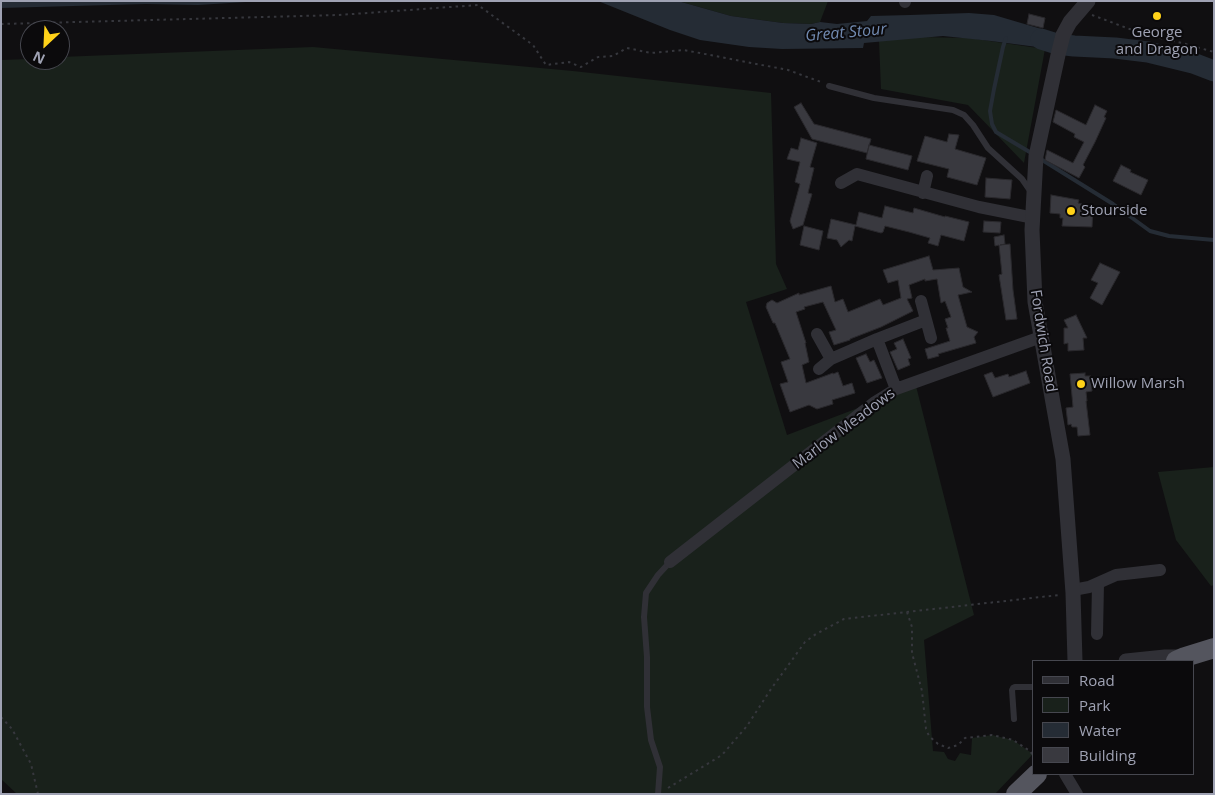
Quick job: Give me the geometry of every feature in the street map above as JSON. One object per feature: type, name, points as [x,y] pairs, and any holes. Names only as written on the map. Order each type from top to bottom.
[{"type":"highway","points":[[1180,659],[1214,648]]},
{"type":"highway","points":[[1016,794],[1036,775]]},
{"type":"street","name":"Fordwich Road","points":[[1075,660],[1073,592],[1063,459],[1035,302],[1032,230],[1036,156],[1058,55],[1063,35],[1070,22],[1084,6]]},
{"type":"street","points":[[841,183],[857,174],[979,207],[1034,218]]},
{"type":"street","points":[[923,193],[927,176]]},
{"type":"street","points":[[921,301],[932,338]]},
{"type":"street","points":[[819,369],[831,359],[926,320]]},
{"type":"street","points":[[817,334],[831,359]]},
{"type":"street","name":"Marlow Meadows","points":[[670,562],[875,402],[896,389],[1041,337]]},
{"type":"street","points":[[877,339],[896,389]]},
{"type":"street","points":[[1073,592],[1098,584],[1116,575],[1160,570]]},
{"type":"street","points":[[1097,634],[1098,584]]},
{"type":"street","points":[[1136,660],[1165,657],[1180,659]]},
{"type":"street","points":[[1066,775],[1077,794]]},
{"type":"lane","points":[[830,86],[874,98],[953,110],[964,115],[988,148],[1022,179],[1034,197]]},
{"type":"lane","points":[[658,794],[660,767],[652,740],[647,707],[647,657],[644,617],[646,593],[658,574],[670,562]]},
{"type":"lane","points":[[1014,719],[1013,688],[1032,688]]},
{"type":"path","points":[[1,24],[339,15],[478,5],[533,45],[546,65],[569,62],[581,67],[598,57],[613,56],[628,48],[651,53],[684,50],[788,70],[830,86]]},
{"type":"path","points":[[1084,6],[1143,34],[1214,52]]},
{"type":"path","points":[[666,789],[722,755],[747,726],[805,642],[844,619],[1073,592]]},
{"type":"path","points":[[907,612],[912,627],[912,653],[922,691],[926,729],[929,736],[938,744],[948,748],[958,745],[965,738],[992,735],[1013,740],[1032,753]]},
{"type":"path","points":[[1,717],[12,729],[31,764],[38,794]]},
{"type":"green space","points":[[678,1],[828,1],[820,22],[811,24],[783,23],[731,16]]},
{"type":"green space","points":[[919,37],[969,38],[1045,49],[1024,163],[968,105],[881,89],[879,41]]},
{"type":"green space","points":[[313,47],[573,71],[771,93],[776,264],[787,289],[746,302],[787,435],[916,386],[974,615],[924,640],[933,751],[944,752],[948,759],[955,761],[960,753],[971,755],[972,738],[992,735],[1013,740],[1032,755],[995,794],[17,794],[1,779],[1,60],[20,59],[20,70],[70,70],[70,57]]},
{"type":"green space","points":[[1214,467],[1214,585],[1211,586],[1176,540],[1158,472]]},
{"type":"water","points":[[1,1],[262,1],[198,5],[146,4],[1,8]]},
{"type":"water","name":"Great Stour","points":[[598,1],[678,1],[731,16],[783,23],[811,24],[820,22],[837,24],[867,21],[871,16],[969,13],[994,15],[1055,33],[1061,38],[1053,51],[1037,47],[943,36],[864,43],[863,48],[782,49],[749,47],[700,40]]},
{"type":"building","points":[[1029,14],[1045,18],[1043,28],[1027,24]]},
{"type":"building","points":[[801,103],[814,124],[871,139],[867,153],[812,139],[794,107]]},
{"type":"building","points":[[1095,105],[1107,111],[1104,117],[1106,118],[1083,165],[1085,167],[1079,178],[1045,160],[1047,150],[1073,163],[1084,142],[1074,137],[1075,134],[1053,122],[1056,110],[1086,125]]},
{"type":"building","points":[[949,134],[959,135],[955,149],[986,158],[977,185],[947,177],[949,169],[917,161],[925,136],[947,142]]},
{"type":"building","points":[[801,138],[817,143],[810,167],[814,168],[808,193],[812,194],[803,225],[793,229],[790,221],[800,184],[795,182],[800,162],[787,159],[791,148],[798,150]]},
{"type":"building","points":[[869,145],[912,156],[908,170],[866,159]]},
{"type":"building","points":[[1121,165],[1131,170],[1130,172],[1148,180],[1141,195],[1113,181]]},
{"type":"building","points":[[986,178],[1012,180],[1010,199],[985,197]]},
{"type":"building","name":"Stourside","points":[[1051,195],[1079,200],[1078,203],[1082,204],[1082,207],[1093,208],[1092,227],[1062,226],[1063,218],[1060,218],[1060,214],[1050,213]]},
{"type":"building","points":[[885,206],[913,213],[914,208],[969,222],[964,241],[941,235],[938,246],[928,243],[930,238],[885,226],[881,233],[855,226],[852,241],[849,240],[841,247],[837,240],[827,238],[831,219],[856,225],[859,212],[882,218]]},
{"type":"building","points":[[984,221],[1001,222],[1000,233],[983,232]]},
{"type":"building","points":[[804,226],[823,231],[819,250],[800,245]]},
{"type":"building","points":[[1004,235],[1005,244],[1000,245],[1010,244],[1017,319],[1006,320],[999,275],[1002,274],[999,245],[995,246],[994,237]]},
{"type":"building","points":[[929,256],[933,270],[959,268],[963,287],[972,292],[958,295],[967,327],[978,332],[974,337],[976,343],[938,354],[939,356],[928,359],[925,349],[950,341],[945,319],[951,317],[945,301],[941,303],[937,279],[925,281],[925,279],[909,285],[912,298],[907,299],[913,311],[881,327],[834,345],[829,332],[836,330],[823,302],[804,307],[805,309],[796,312],[806,343],[809,362],[802,365],[806,383],[838,372],[843,386],[852,383],[855,393],[832,400],[833,404],[817,409],[809,405],[790,412],[780,384],[788,382],[781,362],[790,359],[766,307],[767,303],[772,300],[777,303],[799,293],[799,295],[831,286],[835,302],[843,299],[848,312],[880,299],[883,305],[901,298],[898,280],[888,283],[883,270]]},
{"type":"building","points":[[1100,263],[1120,272],[1102,305],[1090,298],[1098,283],[1091,280]]},
{"type":"building","points":[[1076,315],[1087,338],[1083,338],[1084,350],[1068,351],[1068,343],[1064,344],[1064,328],[1068,328],[1064,320]]},
{"type":"building","points":[[903,339],[911,358],[908,359],[910,365],[898,370],[890,352],[897,349],[894,343]]},
{"type":"building","points":[[866,354],[870,362],[874,360],[882,378],[867,383],[856,358]]},
{"type":"building","points":[[1026,371],[1030,383],[993,397],[984,375],[992,372],[995,378],[1008,374],[1009,377]]},
{"type":"building","points":[[1085,373],[1085,376],[1091,376],[1092,391],[1086,392],[1090,435],[1078,436],[1077,427],[1072,427],[1071,424],[1068,425],[1066,408],[1073,407],[1070,374]]},
{"type":"waterway","name":"Great Stour","points":[[1006,38],[990,111],[992,124],[996,132],[1033,154]]},
{"type":"waterway","name":"Great Stour","points":[[1041,39],[1057,44],[1148,52],[1193,63],[1214,71]]},
{"type":"waterway","name":"Great Stour","points":[[1039,158],[1113,204],[1150,231],[1169,236],[1214,240]]},
{"type":"place","name":"George and Dragon","points":[[1157,16]]},
{"type":"place","name":"Stourside","points":[[1071,211]]},
{"type":"place","name":"Willow Marsh","points":[[1081,384]]}]
